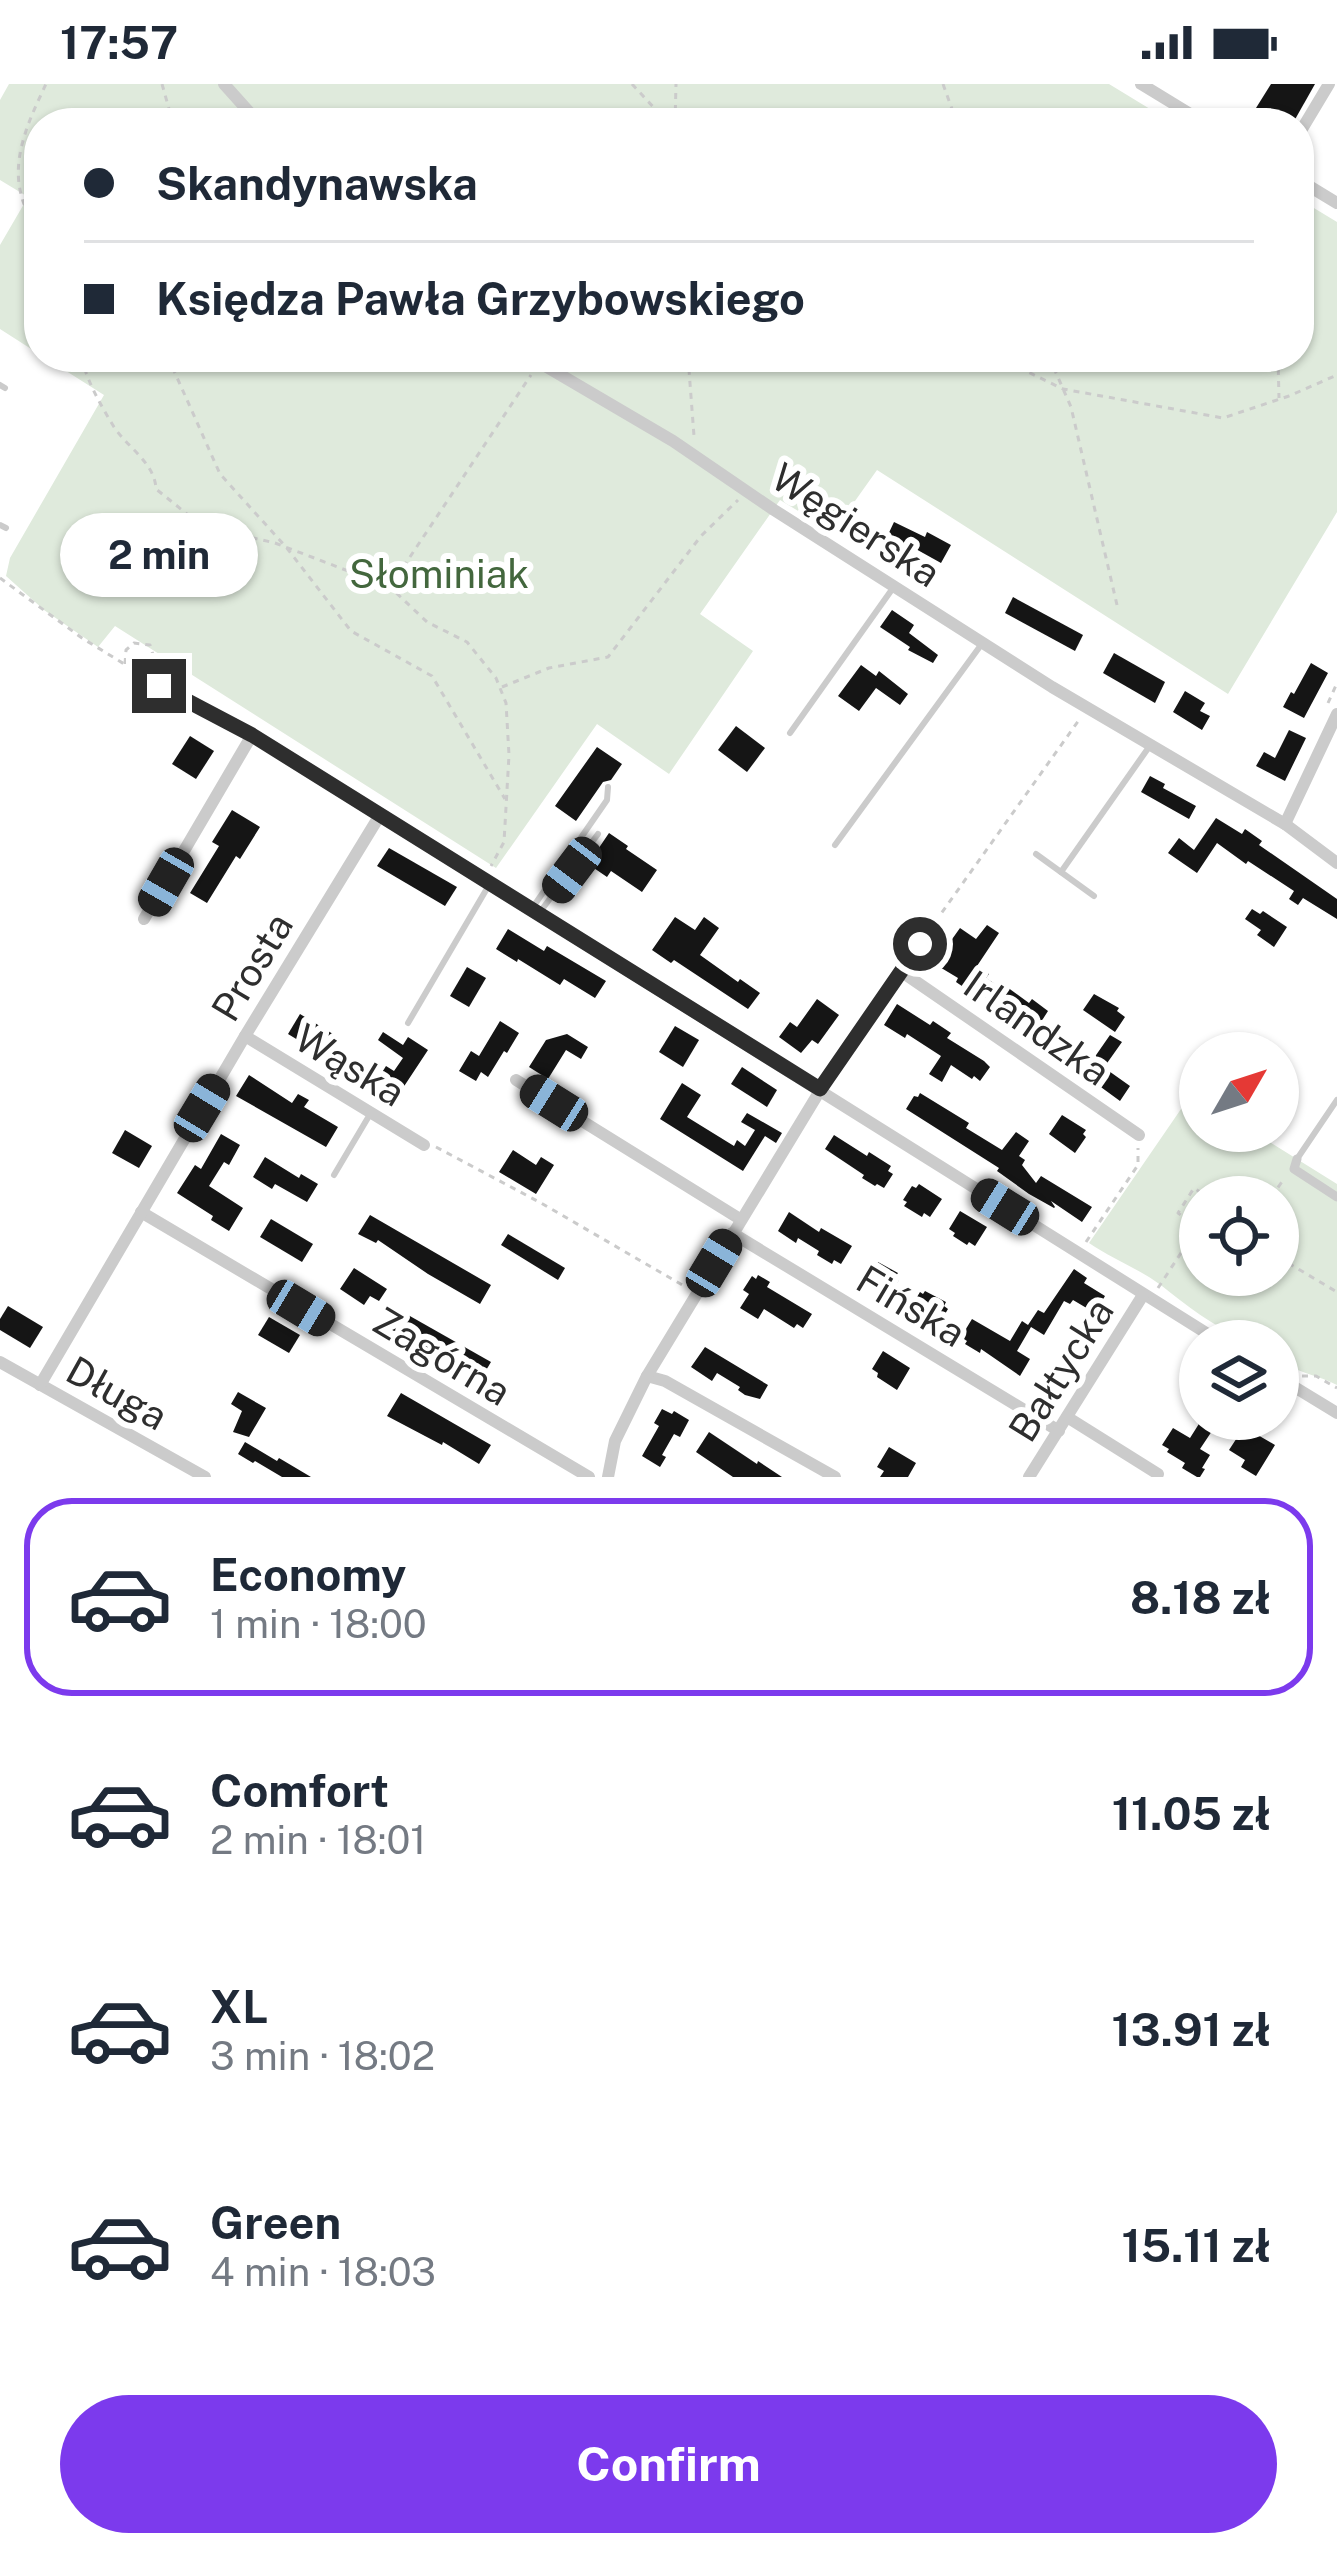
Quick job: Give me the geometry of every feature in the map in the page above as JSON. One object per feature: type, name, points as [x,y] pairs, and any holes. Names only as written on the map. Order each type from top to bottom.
[{"type":"street","points":[[224,84],[246,108]]},
{"type":"street","points":[[1141,84],[1180,108]]},
{"type":"street","name":"Węgierska","points":[[556,372],[1052,687],[1285,824],[1337,862]]},
{"type":"street","points":[[154,682],[252,735],[1185,1320]]},
{"type":"street","points":[[1285,824],[1334,711]]},
{"type":"street","points":[[144,919],[252,735]]},
{"type":"street","name":"Prosta","points":[[40,1385],[380,815]]},
{"type":"street","points":[[608,1477],[615,1441],[646,1376],[820,1089],[920,944]]},
{"type":"street","name":"Irlandzka","points":[[902,971],[1139,1135]]},
{"type":"street","name":"Wąska","points":[[245,1036],[424,1145]]},
{"type":"street","points":[[516,1080],[740,1219]]},
{"type":"street","points":[[1296,1164],[1337,1197]]},
{"type":"street","name":"Zagórna","points":[[141,1213],[589,1477]]},
{"type":"street","name":"Fińska","points":[[732,1233],[1063,1424],[1159,1474]]},
{"type":"street","name":"Bałtycka","points":[[1029,1477],[1144,1295]]},
{"type":"street","name":"Długa","points":[[0,1362],[205,1477]]},
{"type":"street","points":[[646,1376],[665,1382],[835,1477]]},
{"type":"street","points":[[1299,1386],[1337,1413]]},
{"type":"lane","points":[[790,733],[895,585]]},
{"type":"lane","points":[[835,845],[983,642]]},
{"type":"lane","points":[[1061,872],[1150,744]]},
{"type":"lane","points":[[534,913],[608,800],[608,787]]},
{"type":"lane","points":[[534,913],[598,834]]},
{"type":"lane","points":[[1036,854],[1094,896]]},
{"type":"lane","points":[[408,1023],[486,883]]},
{"type":"lane","points":[[1296,1164],[1337,1100]]},
{"type":"lane","points":[[334,1175],[371,1113]]},
{"type":"path","points":[[632,84],[656,108]]},
{"type":"path","points":[[24,138],[19,180],[24,203]]},
{"type":"path","points":[[85,372],[117,432],[155,475],[156,489],[202,526],[286,547],[390,587],[427,622],[467,642],[496,677],[508,720],[507,801],[504,842],[486,883]]},
{"type":"path","points":[[175,372],[220,473],[351,631],[432,676],[507,801]]},
{"type":"path","points":[[390,587],[527,372]]},
{"type":"path","points":[[689,372],[695,456]]},
{"type":"path","points":[[1028,372],[1063,389],[1223,418],[1337,375]]},
{"type":"path","points":[[1056,372],[1071,407],[1117,605]]},
{"type":"path","points":[[1278,372],[1279,399]]},
{"type":"path","points":[[500,687],[549,668],[608,657],[701,536],[747,491]]},
{"type":"path","points":[[0,578],[82,638],[154,682]]},
{"type":"path","points":[[125,664],[126,650],[134,643],[150,645],[154,682]]},
{"type":"path","points":[[1334,711],[1327,701],[1337,683]]},
{"type":"path","points":[[920,944],[1088,706]]},
{"type":"path","points":[[1078,1254],[1138,1165],[1139,1135]]},
{"type":"path","points":[[424,1145],[441,1148],[696,1293]]},
{"type":"path","points":[[1287,1176],[1296,1164]]},
{"type":"path","points":[[1160,1285],[1179,1257]]},
{"type":"path","points":[[1299,1269],[1337,1292]]},
{"type":"path","points":[[1299,1376],[1316,1376],[1337,1388]]},
{"type":"green space","points":[[9,84],[1109,84],[1148,108],[24,108],[24,195],[0,180],[0,100]]},
{"type":"green space","points":[[24,204],[24,344],[0,329],[0,245]]},
{"type":"green space","name":"Słominiak","points":[[1314,208],[1337,222],[1337,512],[1228,694],[877,470],[833,532],[780,500],[700,614],[753,651],[669,774],[597,724],[496,868],[115,626],[98,647],[44,610],[6,576],[10,558],[104,395],[68,372],[1314,372]]},
{"type":"green space","points":[[1179,1112],[1179,1152],[1286,1152],[1337,1184],[1337,1385],[1299,1371],[1299,1320],[1209,1320],[1089,1243]]},
{"type":"building","points":[[1271,84],[1315,84],[1301,108],[1256,108]]},
{"type":"building","points":[[894,522],[951,545],[941,563],[905,543],[902,547],[886,539]]},
{"type":"building","points":[[1013,597],[1083,635],[1075,651],[1005,613]]},
{"type":"building","points":[[892,610],[914,625],[909,633],[938,655],[933,663],[880,627]]},
{"type":"building","points":[[1114,653],[1165,682],[1155,703],[1103,673]]},
{"type":"building","points":[[1311,663],[1328,673],[1304,718],[1283,707]]},
{"type":"building","points":[[861,665],[876,676],[879,671],[908,694],[900,705],[876,688],[859,711],[838,696]]},
{"type":"building","points":[[1185,691],[1205,703],[1200,711],[1210,716],[1202,730],[1173,712]]},
{"type":"building","points":[[736,726],[765,748],[747,772],[718,750]]},
{"type":"building","points":[[1289,730],[1306,738],[1285,781],[1256,766],[1264,752],[1275,758]]},
{"type":"building","points":[[190,736],[214,751],[196,779],[172,764]]},
{"type":"building","points":[[597,747],[622,764],[576,821],[555,806]]},
{"type":"building","points":[[1150,776],[1196,806],[1189,819],[1141,792]]},
{"type":"building","points":[[232,810],[260,827],[207,903],[190,893],[219,846],[212,842]]},
{"type":"building","points":[[1216,818],[1242,834],[1245,829],[1262,841],[1259,845],[1337,899],[1337,919],[1303,898],[1298,905],[1289,899],[1294,891],[1217,843],[1197,873],[1168,853],[1179,838],[1194,850]]},
{"type":"building","points":[[609,833],[657,870],[642,892],[611,871],[607,877],[588,864]]},
{"type":"building","points":[[389,848],[457,887],[445,906],[377,866]]},
{"type":"building","points":[[1252,909],[1287,927],[1274,947],[1245,919]]},
{"type":"building","points":[[675,917],[695,930],[704,917],[719,928],[700,955],[760,993],[748,1009],[652,950]]},
{"type":"building","points":[[987,925],[999,933],[977,966],[989,974],[986,978],[1029,1003],[1032,999],[1048,1011],[1041,1022],[1094,1058],[1110,1035],[1122,1042],[1105,1066],[1130,1086],[1120,1101],[1024,1031],[1026,1027],[933,963],[960,928],[976,939]]},
{"type":"building","points":[[508,929],[606,981],[595,998],[564,979],[560,985],[496,949]]},
{"type":"building","points":[[467,967],[486,978],[469,1007],[450,996]]},
{"type":"building","points":[[1094,994],[1119,1008],[1125,1017],[1115,1032],[1083,1010]]},
{"type":"building","points":[[817,999],[839,1015],[818,1044],[812,1040],[801,1053],[779,1037],[790,1022],[797,1027]]},
{"type":"building","points":[[897,1004],[930,1025],[933,1021],[951,1033],[947,1038],[984,1061],[990,1067],[980,1081],[951,1065],[942,1082],[929,1074],[941,1056],[884,1025]]},
{"type":"building","points":[[300,1014],[333,1034],[321,1054],[288,1034]]},
{"type":"building","points":[[500,1021],[519,1033],[488,1077],[481,1072],[476,1081],[459,1071],[471,1051],[479,1056]]},
{"type":"building","points":[[675,1026],[699,1040],[683,1067],[659,1052]]},
{"type":"building","points":[[383,1032],[403,1045],[408,1037],[428,1050],[395,1100],[373,1087],[386,1066],[394,1071],[403,1058],[378,1040]]},
{"type":"building","points":[[567,1034],[588,1047],[581,1059],[566,1050],[548,1079],[529,1067],[546,1040]]},
{"type":"building","points":[[742,1067],[777,1090],[767,1107],[731,1084]]},
{"type":"building","points":[[249,1075],[292,1103],[298,1094],[309,1100],[304,1107],[338,1127],[326,1147],[236,1096]]},
{"type":"building","points":[[682,1083],[701,1095],[687,1117],[734,1146],[737,1140],[745,1146],[755,1130],[741,1122],[747,1113],[782,1133],[776,1143],[765,1136],[743,1171],[660,1119]]},
{"type":"building","points":[[920,1093],[1002,1150],[1016,1132],[1029,1141],[1019,1156],[1025,1160],[1022,1165],[1036,1183],[1041,1176],[1092,1207],[1082,1222],[1051,1201],[1054,1208],[1029,1194],[999,1168],[906,1109]]},
{"type":"building","points":[[1062,1115],[1086,1130],[1075,1153],[1049,1134]]},
{"type":"building","points":[[125,1130],[152,1146],[139,1168],[112,1153]]},
{"type":"building","points":[[221,1134],[240,1145],[209,1186],[243,1208],[229,1231],[177,1193],[195,1165],[201,1169]]},
{"type":"building","points":[[834,1135],[891,1166],[888,1171],[893,1174],[884,1188],[862,1178],[825,1149]]},
{"type":"building","points":[[513,1150],[536,1165],[541,1157],[554,1165],[536,1194],[499,1172]]},
{"type":"building","points":[[265,1157],[318,1184],[307,1202],[253,1177]]},
{"type":"building","points":[[919,1184],[942,1199],[930,1217],[904,1206],[912,1186]]},
{"type":"building","points":[[960,1211],[987,1227],[975,1246],[953,1236],[949,1229]]},
{"type":"building","points":[[789,1212],[852,1246],[841,1264],[834,1260],[832,1264],[798,1238],[796,1243],[778,1231]]},
{"type":"building","points":[[370,1215],[491,1285],[480,1304],[378,1240],[358,1234]]},
{"type":"building","points":[[271,1219],[313,1244],[302,1262],[260,1237]]},
{"type":"building","points":[[508,1234],[565,1268],[558,1280],[501,1245]]},
{"type":"building","points":[[878,1262],[898,1273],[890,1294],[867,1285],[862,1277],[871,1263],[876,1266]]},
{"type":"building","points":[[354,1268],[387,1289],[379,1301],[370,1296],[364,1305],[340,1289]]},
{"type":"building","points":[[1074,1269],[1087,1278],[1084,1283],[1105,1296],[1095,1313],[1073,1300],[1070,1304],[1064,1301],[1044,1335],[1031,1327],[1017,1351],[1030,1359],[1020,1376],[981,1349],[980,1353],[965,1344],[961,1337],[972,1319],[1010,1341],[1022,1321],[1028,1325],[1038,1310],[1044,1313]]},
{"type":"building","points":[[758,1275],[770,1282],[767,1287],[812,1314],[803,1328],[797,1324],[794,1328],[764,1309],[758,1319],[740,1308],[749,1294],[743,1290]]},
{"type":"building","points":[[925,1291],[946,1302],[948,1309],[939,1324],[911,1307]]},
{"type":"building","points":[[8,1306],[43,1327],[30,1348],[0,1330]]},
{"type":"building","points":[[394,1307],[491,1362],[479,1382],[384,1325]]},
{"type":"building","points":[[269,1317],[300,1335],[289,1353],[258,1335]]},
{"type":"building","points":[[705,1347],[768,1385],[760,1399],[745,1395],[717,1373],[712,1381],[691,1367]]},
{"type":"building","points":[[883,1351],[910,1368],[897,1390],[872,1369]]},
{"type":"building","points":[[238,1392],[266,1408],[249,1437],[233,1432],[242,1411],[231,1404]]},
{"type":"building","points":[[401,1393],[491,1445],[479,1464],[387,1416]]},
{"type":"building","points":[[662,1409],[689,1420],[680,1437],[674,1434],[660,1467],[642,1456],[659,1426],[654,1423]]},
{"type":"building","points":[[1173,1428],[1179,1432],[1179,1440],[1206,1440],[1200,1449],[1210,1455],[1200,1477],[1182,1468],[1185,1463],[1162,1445]]},
{"type":"building","points":[[709,1432],[782,1477],[733,1477],[696,1452]]},
{"type":"building","points":[[1236,1440],[1266,1440],[1275,1445],[1256,1476],[1241,1467],[1245,1460],[1229,1450]]},
{"type":"building","points":[[245,1442],[311,1477],[282,1477],[253,1463],[238,1454]]},
{"type":"building","points":[[889,1447],[916,1463],[908,1477],[880,1477],[884,1471],[877,1467]]},
{"type":"route","points":[[159,686],[252,735],[820,1089],[920,944]]}]
